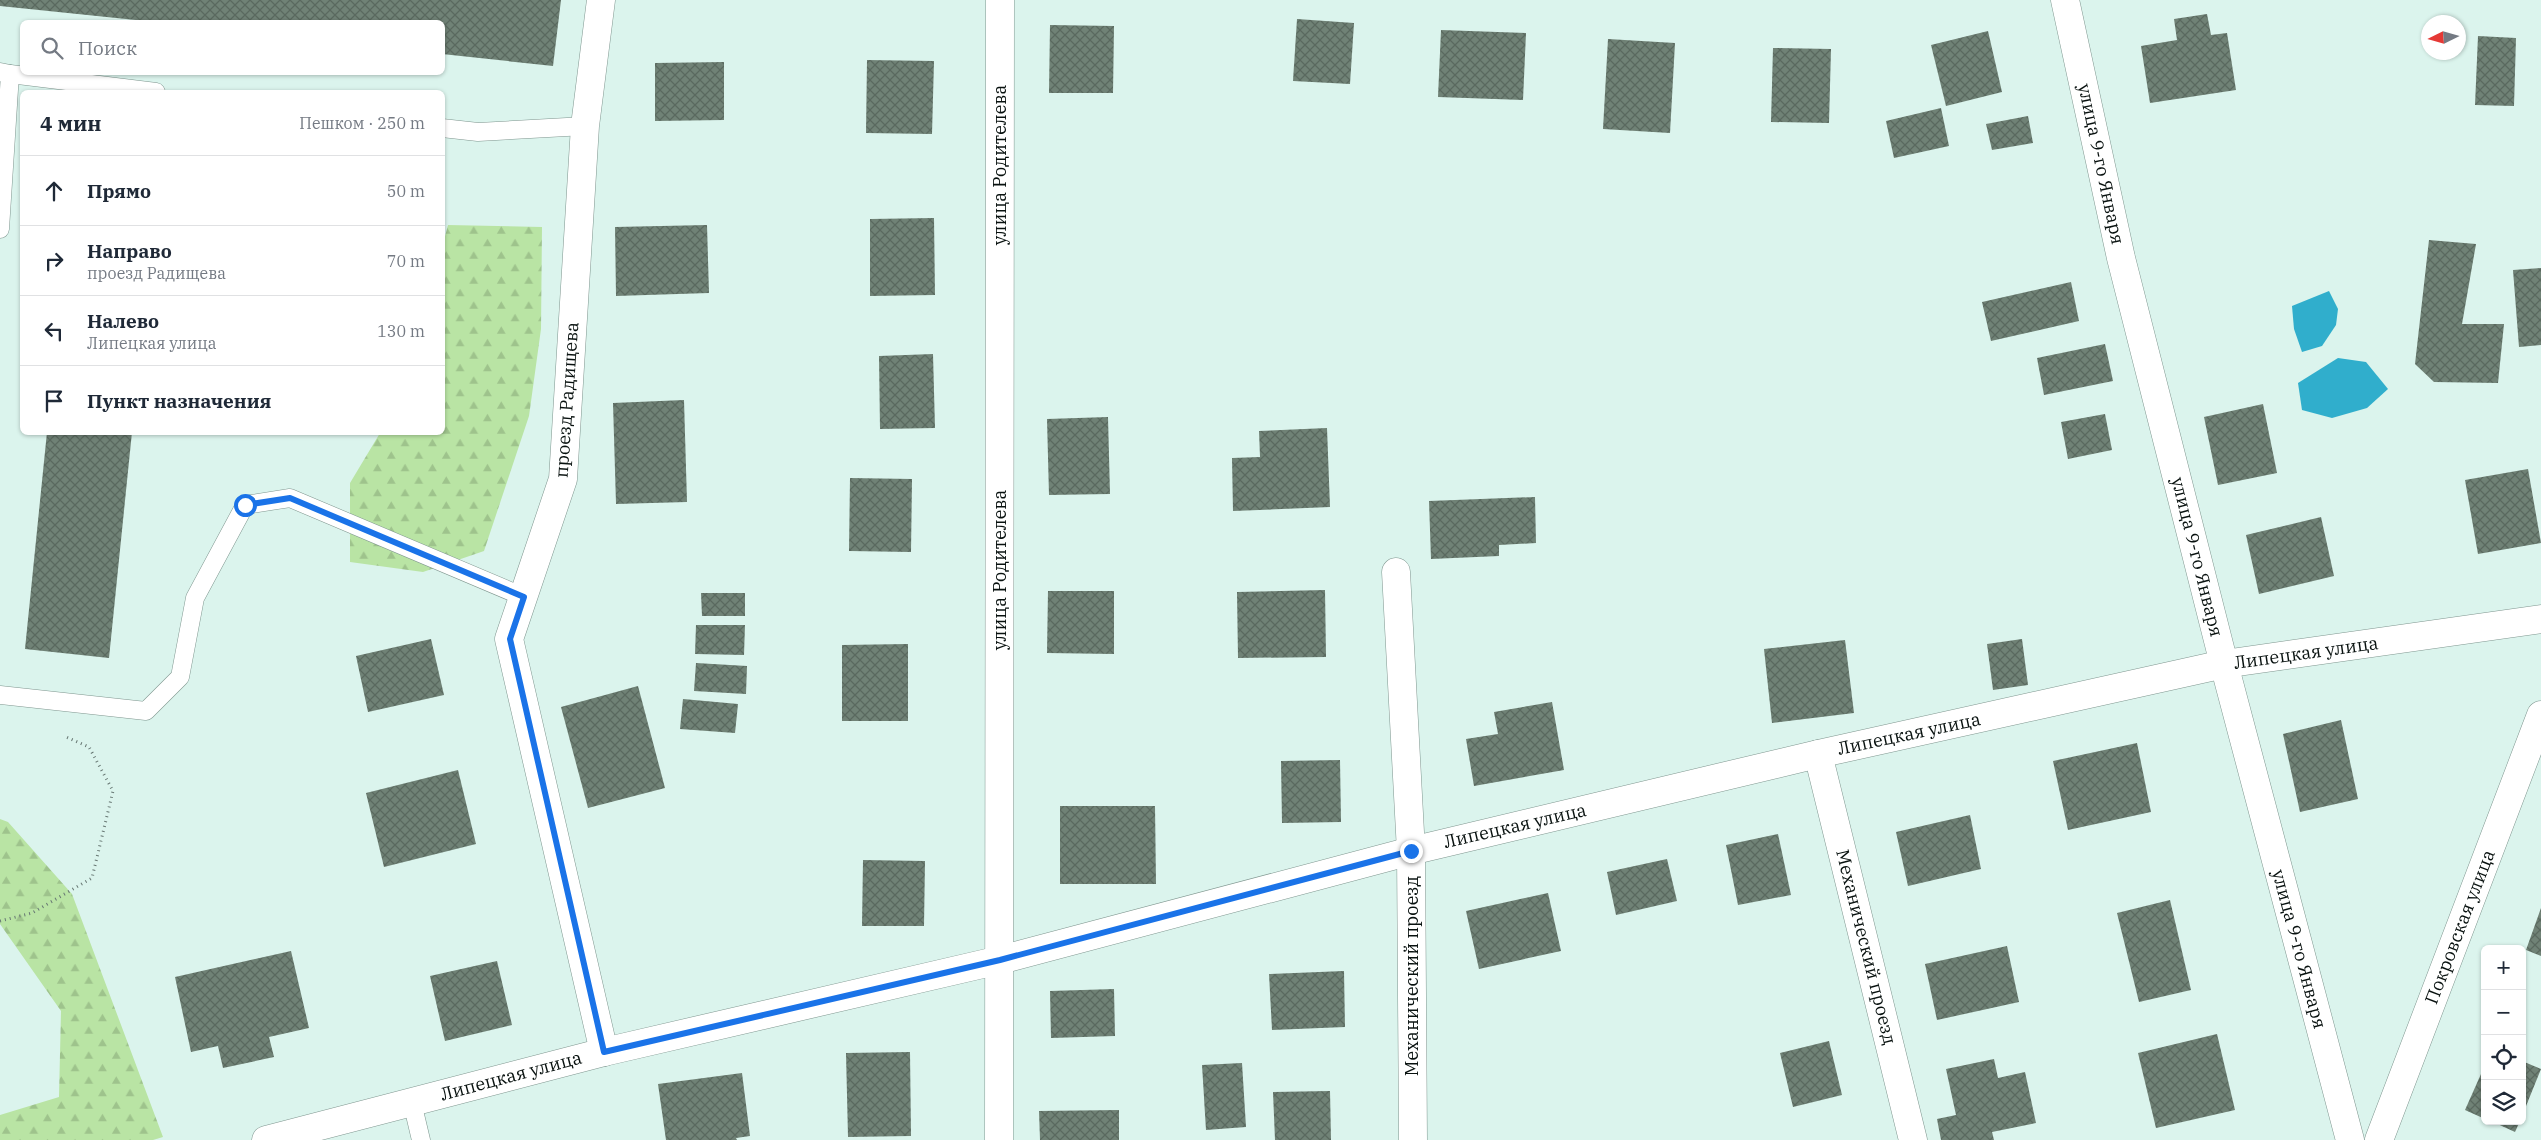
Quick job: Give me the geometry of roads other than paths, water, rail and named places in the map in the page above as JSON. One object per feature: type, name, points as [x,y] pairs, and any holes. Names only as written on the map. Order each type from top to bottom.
[{"type":"street","name":"проезд Радищева","points":[[601,0],[584,126],[563,479],[510,639],[604,1052]]},
{"type":"street","name":"улица Родителева","points":[[998,1140],[1000,960],[1000,0]]},
{"type":"street","name":"улица 9-го Января","points":[[2066,0],[2121,258],[2224,664],[2350,1140]]},
{"type":"street","name":"Механический проезд","points":[[1396,572],[1411,851],[1412,1140]]},
{"type":"street","name":"Липецкая улица","points":[[266,1140],[604,1052],[1000,960],[1411,851],[1818,754],[2224,664],[2541,619]]},
{"type":"street","name":"Покровская улица","points":[[2378,1140],[2541,714]]},
{"type":"street","name":"Механический проезд","points":[[1818,754],[1913,1140]]},
{"type":"lane","points":[[0,230],[5,73],[20,75]]},
{"type":"lane","points":[[21,75],[140,90]]},
{"type":"lane","points":[[445,128],[478,132],[584,126]]},
{"type":"lane","points":[[0,695],[146,711],[180,677],[195,598],[245,505],[290,498],[524,597]]},
{"type":"lane","points":[[412,1102],[421,1140]]},
{"type":"water","points":[[2329,291],[2338,309],[2336,325],[2322,346],[2302,352],[2294,329],[2292,306]]},
{"type":"water","points":[[2338,358],[2366,362],[2388,389],[2367,408],[2332,418],[2302,410],[2298,383]]}]
